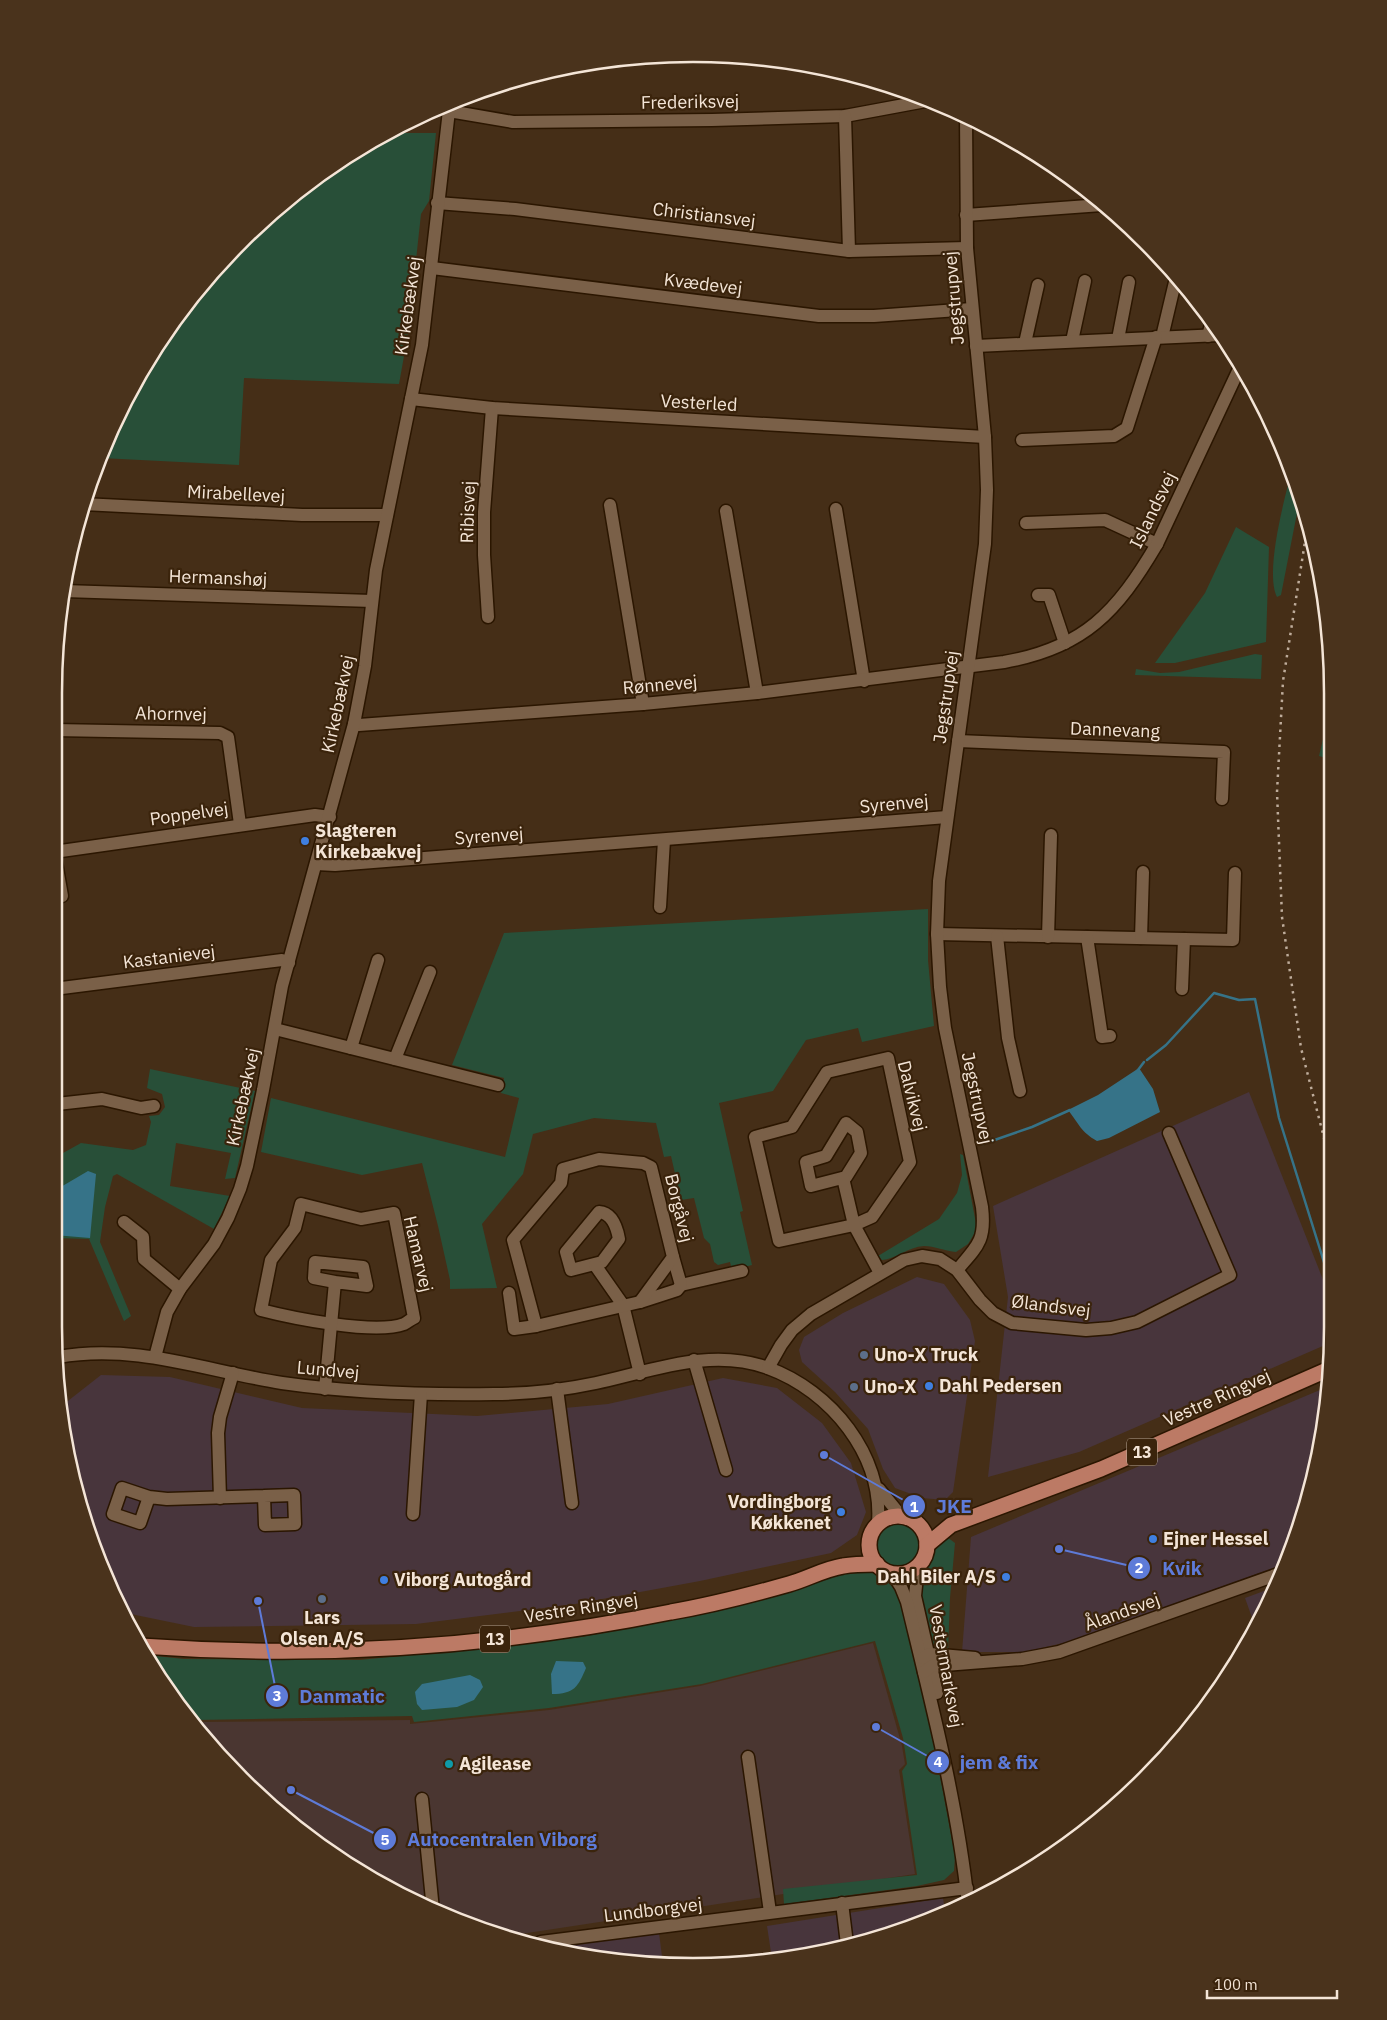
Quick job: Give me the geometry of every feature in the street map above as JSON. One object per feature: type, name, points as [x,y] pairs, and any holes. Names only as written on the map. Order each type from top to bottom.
[{"type":"main road","name":"Vestre Ringvej","points":[[927,1545],[951,1525],[1102,1469],[1323,1372]]},
{"type":"main road","points":[[878,1523],[889,1517],[901,1516]]},
{"type":"main road","name":"13","points":[[901,1516],[911,1519],[918,1525]]},
{"type":"main road","name":"13","points":[[869,1542],[872,1532],[878,1523]]},
{"type":"main road","name":"Vestre Ringvej","points":[[918,1525],[951,1525]]},
{"type":"main road","points":[[918,1525],[924,1534],[927,1545]]},
{"type":"main road","name":"Vestre Ringvej","points":[[842,1566],[869,1542]]},
{"type":"main road","points":[[869,1542],[870,1554],[876,1564],[892,1573],[906,1572],[918,1566]]},
{"type":"main road","name":"13","points":[[918,1566],[924,1556],[927,1545]]},
{"type":"main road","name":"Vestre Ringvej","points":[[150,1646],[308,1651],[425,1647],[533,1635],[671,1612],[789,1584],[842,1566],[876,1564]]},
{"type":"street","name":"Frederiksvej","points":[[459,108],[513,122],[712,120],[845,116],[914,103]]},
{"type":"street","name":"Kirkebækvej","points":[[155,1357],[167,1312],[180,1289],[214,1244],[228,1218],[240,1189],[247,1166],[282,986],[330,817],[354,724],[365,666],[372,600],[422,345],[432,268],[437,203],[449,112]]},
{"type":"street","points":[[845,116],[849,251]]},
{"type":"street","name":"Jegstrupvej","points":[[957,1270],[981,1241],[984,1225],[982,1207],[944,1028],[937,934],[939,880],[985,544],[987,490],[967,248],[966,125]]},
{"type":"street","name":"Christiansvej","points":[[437,203],[515,209],[849,251],[967,248]]},
{"type":"street","points":[[966,215],[1094,206]]},
{"type":"street","name":"Kvædevej","points":[[432,268],[819,316],[874,316],[972,309]]},
{"type":"street","points":[[1072,340],[1085,281]]},
{"type":"street","points":[[1118,339],[1130,282]]},
{"type":"street","points":[[1025,343],[1038,284]]},
{"type":"street","points":[[1022,440],[1114,436],[1127,428],[1159,337],[1174,285]]},
{"type":"street","points":[[976,346],[1072,340],[1212,335]]},
{"type":"street","name":"Islandsvej","points":[[968,667],[1023,658],[1065,643],[1086,631],[1105,616],[1124,594],[1157,544],[1237,373]]},
{"type":"street","name":"Vesterled","points":[[411,399],[492,408],[984,437]]},
{"type":"street","name":"Ribisvej","points":[[488,617],[484,555],[484,512],[492,408]]},
{"type":"street","name":"Mirabellevej","points":[[92,504],[302,515],[388,515]]},
{"type":"street","points":[[610,505],[643,704]]},
{"type":"street","points":[[836,509],[864,681]]},
{"type":"street","points":[[726,511],[757,693]]},
{"type":"street","points":[[1026,523],[1106,520],[1157,544]]},
{"type":"street","name":"Hermanshøj","points":[[71,591],[372,600]]},
{"type":"street","points":[[1038,595],[1049,595],[1065,643]]},
{"type":"street","name":"Rønnevej","points":[[354,724],[643,704],[864,681],[968,667]]},
{"type":"street","name":"Ahornvej","points":[[62,730],[220,733],[228,737],[240,824]]},
{"type":"street","name":"Dannevang","points":[[958,741],[1224,752],[1222,798]]},
{"type":"street","name":"Poppelvej","points":[[62,850],[240,824],[315,815],[330,817]]},
{"type":"street","name":"Syrenvej","points":[[316,864],[335,865],[948,817]]},
{"type":"street","points":[[1048,936],[1051,835]]},
{"type":"street","points":[[660,907],[664,840]]},
{"type":"street","points":[[1142,938],[1144,872]]},
{"type":"street","points":[[937,934],[1233,940],[1235,873]]},
{"type":"street","points":[[997,936],[1008,1038],[1020,1091]]},
{"type":"street","points":[[1087,937],[1102,1037],[1110,1036]]},
{"type":"street","points":[[1182,989],[1184,939]]},
{"type":"street","name":"Kastanievej","points":[[62,988],[282,960],[289,962]]},
{"type":"street","points":[[351,1048],[378,960]]},
{"type":"street","points":[[395,1059],[430,972]]},
{"type":"street","points":[[275,1029],[498,1085]]},
{"type":"street","name":"Dalvikvej","points":[[888,1058],[910,1162],[872,1217],[854,1225],[779,1240],[755,1137],[792,1127],[827,1072],[888,1058]]},
{"type":"street","points":[[62,1103],[102,1099],[141,1108],[154,1106]]},
{"type":"street","points":[[846,1123],[857,1132],[861,1154],[846,1177],[843,1178],[811,1186],[806,1162],[826,1156],[846,1123]]},
{"type":"street","name":"Ølandsvej","points":[[768,1368],[792,1330],[812,1314],[904,1260],[922,1256],[940,1259],[957,1270],[980,1300],[993,1313],[1012,1323],[1086,1330],[1111,1328],[1137,1322],[1230,1275],[1168,1133]]},
{"type":"street","name":"Borgåvej","points":[[536,1326],[514,1240],[561,1183],[563,1169],[599,1159],[643,1164],[651,1167],[681,1285]]},
{"type":"street","points":[[843,1178],[854,1225],[880,1273]]},
{"type":"street","name":"Hamarvej","points":[[301,1204],[361,1219],[394,1213],[414,1318],[404,1324],[386,1328],[332,1324],[288,1317],[261,1310],[272,1260],[296,1228],[301,1204]]},
{"type":"street","points":[[600,1212],[604,1212],[616,1223],[619,1239],[602,1262],[595,1264],[570,1270],[566,1252],[600,1212]]},
{"type":"street","points":[[124,1222],[143,1236],[144,1259],[180,1289]]},
{"type":"street","name":"Borgåvej","points":[[640,1302],[673,1257]]},
{"type":"street","points":[[595,1264],[623,1305],[640,1374]]},
{"type":"street","points":[[509,1293],[514,1329],[536,1326],[640,1302],[677,1290],[681,1285],[742,1270]]},
{"type":"street","points":[[325,1389],[335,1282]]},
{"type":"street","name":"Lundvej","points":[[63,1356],[118,1352],[155,1357],[325,1389],[420,1394],[508,1394],[557,1389],[640,1374],[694,1360],[719,1359],[741,1361],[768,1368],[795,1380],[830,1407],[848,1428],[864,1453],[877,1487],[880,1505],[878,1523]]},
{"type":"street","points":[[694,1360],[726,1470]]},
{"type":"street","points":[[220,1498],[218,1433],[220,1417],[233,1373]]},
{"type":"street","points":[[557,1389],[572,1503]]},
{"type":"street","points":[[413,1514],[420,1394]]},
{"type":"street","name":"Lundvej","points":[[877,1487],[901,1516]]},
{"type":"street","points":[[149,1497],[167,1499],[264,1496]]},
{"type":"street","name":"Vestermarksvej","points":[[918,1566],[915,1578],[915,1596],[955,1809],[967,1895]]},
{"type":"street","name":"Vestermarksvej","points":[[892,1573],[901,1587],[907,1602],[927,1663]]},
{"type":"street","name":"Ålandsvej","points":[[927,1663],[1022,1659],[1059,1652],[1272,1576]]},
{"type":"street","points":[[748,1757],[770,1912]]},
{"type":"street","points":[[422,1799],[432,1900]]},
{"type":"street","name":"Lundborgvej","points":[[551,1941],[966,1888]]},
{"type":"street","points":[[842,1903],[846,1938]]},
{"type":"shaded area","points":[[1249,1092],[1324,1282],[1324,1346],[1079,1452],[988,1477],[1008,1297],[993,1206]]},
{"type":"shaded area","points":[[917,1277],[944,1284],[970,1320],[975,1341],[953,1492],[945,1500],[922,1498],[895,1488],[883,1469],[868,1429],[835,1392],[802,1362],[799,1350],[804,1337],[843,1313]]},
{"type":"shaded area","points":[[101,1375],[170,1377],[302,1408],[477,1416],[608,1404],[723,1378],[777,1388],[822,1423],[851,1463],[866,1512],[857,1535],[831,1553],[700,1581],[575,1604],[416,1624],[194,1627],[132,1614],[111,1568],[84,1490],[67,1401]]},
{"type":"shaded area","points":[[1321,1390],[1312,1450],[1303,1490],[1276,1567],[1067,1642],[1025,1652],[962,1652],[971,1537]]},
{"type":"shaded area","points":[[1266,1590],[1252,1619],[1245,1598]]},
{"type":"shaded area","points":[[873,1643],[902,1746],[905,1764],[899,1770],[915,1874],[523,1934],[491,1924],[414,1892],[378,1873],[343,1851],[277,1801],[247,1773],[202,1722],[410,1720],[410,1724],[549,1710],[700,1686]]},
{"type":"shaded area","points":[[943,1898],[944,1905],[896,1924],[857,1936],[776,1952],[771,1952],[767,1926]]},
{"type":"shaded area","points":[[659,1933],[662,1956],[611,1952],[571,1945]]},
{"type":"green space","points":[[405,133],[436,133],[429,201],[421,214],[408,334],[399,384],[244,378],[239,465],[109,458],[128,414],[147,378],[169,343],[219,277],[247,247],[309,193],[378,147]]},
{"type":"green space","points":[[1288,484],[1297,512],[1281,595],[1277,597],[1273,572],[1276,538]]},
{"type":"green space","points":[[1236,527],[1269,547],[1266,642],[1175,663],[1155,663],[1205,593]]},
{"type":"green space","points":[[1255,654],[1262,655],[1261,679],[1135,675],[1136,669],[1160,673],[1179,672]]},
{"type":"green space","points":[[1324,735],[1324,757],[1319,756]]},
{"type":"green space","points":[[928,909],[928,960],[934,1026],[862,1042],[858,1028],[806,1040],[773,1091],[719,1103],[743,1211],[740,1212],[752,1265],[737,1269],[731,1266],[730,1262],[718,1265],[714,1262],[710,1244],[704,1238],[694,1198],[681,1200],[671,1156],[664,1157],[656,1123],[594,1118],[533,1134],[523,1174],[482,1224],[497,1288],[450,1289],[450,1280],[438,1226],[422,1163],[362,1175],[261,1152],[271,1098],[505,1157],[519,1098],[501,1093],[504,1078],[452,1065],[504,933]]},
{"type":"green space","points":[[150,1069],[255,1091],[235,1178],[225,1179],[231,1153],[176,1143],[170,1186],[230,1196],[214,1229],[117,1174],[113,1176],[105,1207],[100,1242],[131,1316],[124,1321],[89,1239],[62,1238],[62,1154],[81,1143],[133,1150],[146,1145],[151,1122],[149,1116],[159,1115],[165,1107],[162,1094],[147,1088]]},
{"type":"green space","points":[[960,1154],[963,1155],[977,1229],[968,1244],[956,1252],[928,1246],[918,1247],[892,1258],[882,1260],[878,1256],[939,1219],[957,1193],[962,1175]]},
{"type":"green space","points":[[902,1524],[910,1527],[916,1533],[919,1545],[916,1557],[910,1563],[894,1566],[886,1563],[880,1557],[877,1541],[880,1533],[886,1527]]},
{"type":"green space","points":[[947,1537],[955,1543],[948,1651],[934,1645],[930,1639],[924,1622],[919,1590],[920,1574],[924,1565]]},
{"type":"green space","points":[[860,1570],[873,1573],[890,1584],[898,1595],[929,1718],[955,1856],[954,1871],[944,1880],[917,1886],[784,1904],[783,1889],[917,1875],[902,1771],[907,1764],[903,1738],[875,1641],[702,1684],[549,1708],[414,1722],[412,1716],[200,1720],[156,1656],[184,1659],[360,1660],[581,1637],[689,1616],[777,1596],[845,1572]]},
{"type":"water","points":[[1139,1068],[1153,1089],[1160,1112],[1109,1138],[1097,1141],[1092,1138],[1068,1110],[1098,1095]]},
{"type":"water","points":[[88,1171],[96,1174],[90,1238],[62,1236],[62,1186]]},
{"type":"water","points":[[556,1661],[583,1662],[586,1668],[578,1685],[565,1693],[552,1694],[551,1674]]},
{"type":"water","points":[[470,1675],[480,1680],[483,1687],[474,1700],[457,1707],[422,1710],[417,1704],[415,1692],[422,1684]]},
{"type":"waterway","points":[[1147,1060],[1166,1045],[1214,993],[1239,1000],[1255,999],[1279,1118],[1324,1262]]},
{"type":"waterway","points":[[1138,1070],[1144,1062]]},
{"type":"waterway","points":[[983,1144],[1032,1127],[1070,1110]]},
{"type":"railway","points":[[1305,540],[1283,681],[1277,792],[1282,917],[1301,1048],[1324,1138]]},
{"type":"place","name":"Slagteren Kirkebækvej","points":[[305,841]]},
{"type":"place","name":"Uno-X Truck","points":[[864,1355]]},
{"type":"place","name":"Dahl Pedersen","points":[[929,1386]]},
{"type":"place","name":"Uno-X","points":[[854,1387]]},
{"type":"place","name":"JKE","points":[[824,1455]]},
{"type":"place","name":"Vordingborg Køkkenet","points":[[841,1512]]},
{"type":"place","name":"Ejner Hessel","points":[[1153,1539]]},
{"type":"place","name":"Kvik","points":[[1059,1549]]},
{"type":"place","name":"Dahl Biler A/S","points":[[1006,1577]]},
{"type":"place","name":"Viborg Autogård","points":[[384,1580]]},
{"type":"place","name":"Lars Olsen A/S","points":[[322,1599]]},
{"type":"place","name":"Danmatic","points":[[258,1601]]},
{"type":"place","name":"jem & fix","points":[[876,1727]]},
{"type":"place","name":"Agilease","points":[[449,1764]]},
{"type":"place","name":"Autocentralen Viborg","points":[[291,1790]]}]
